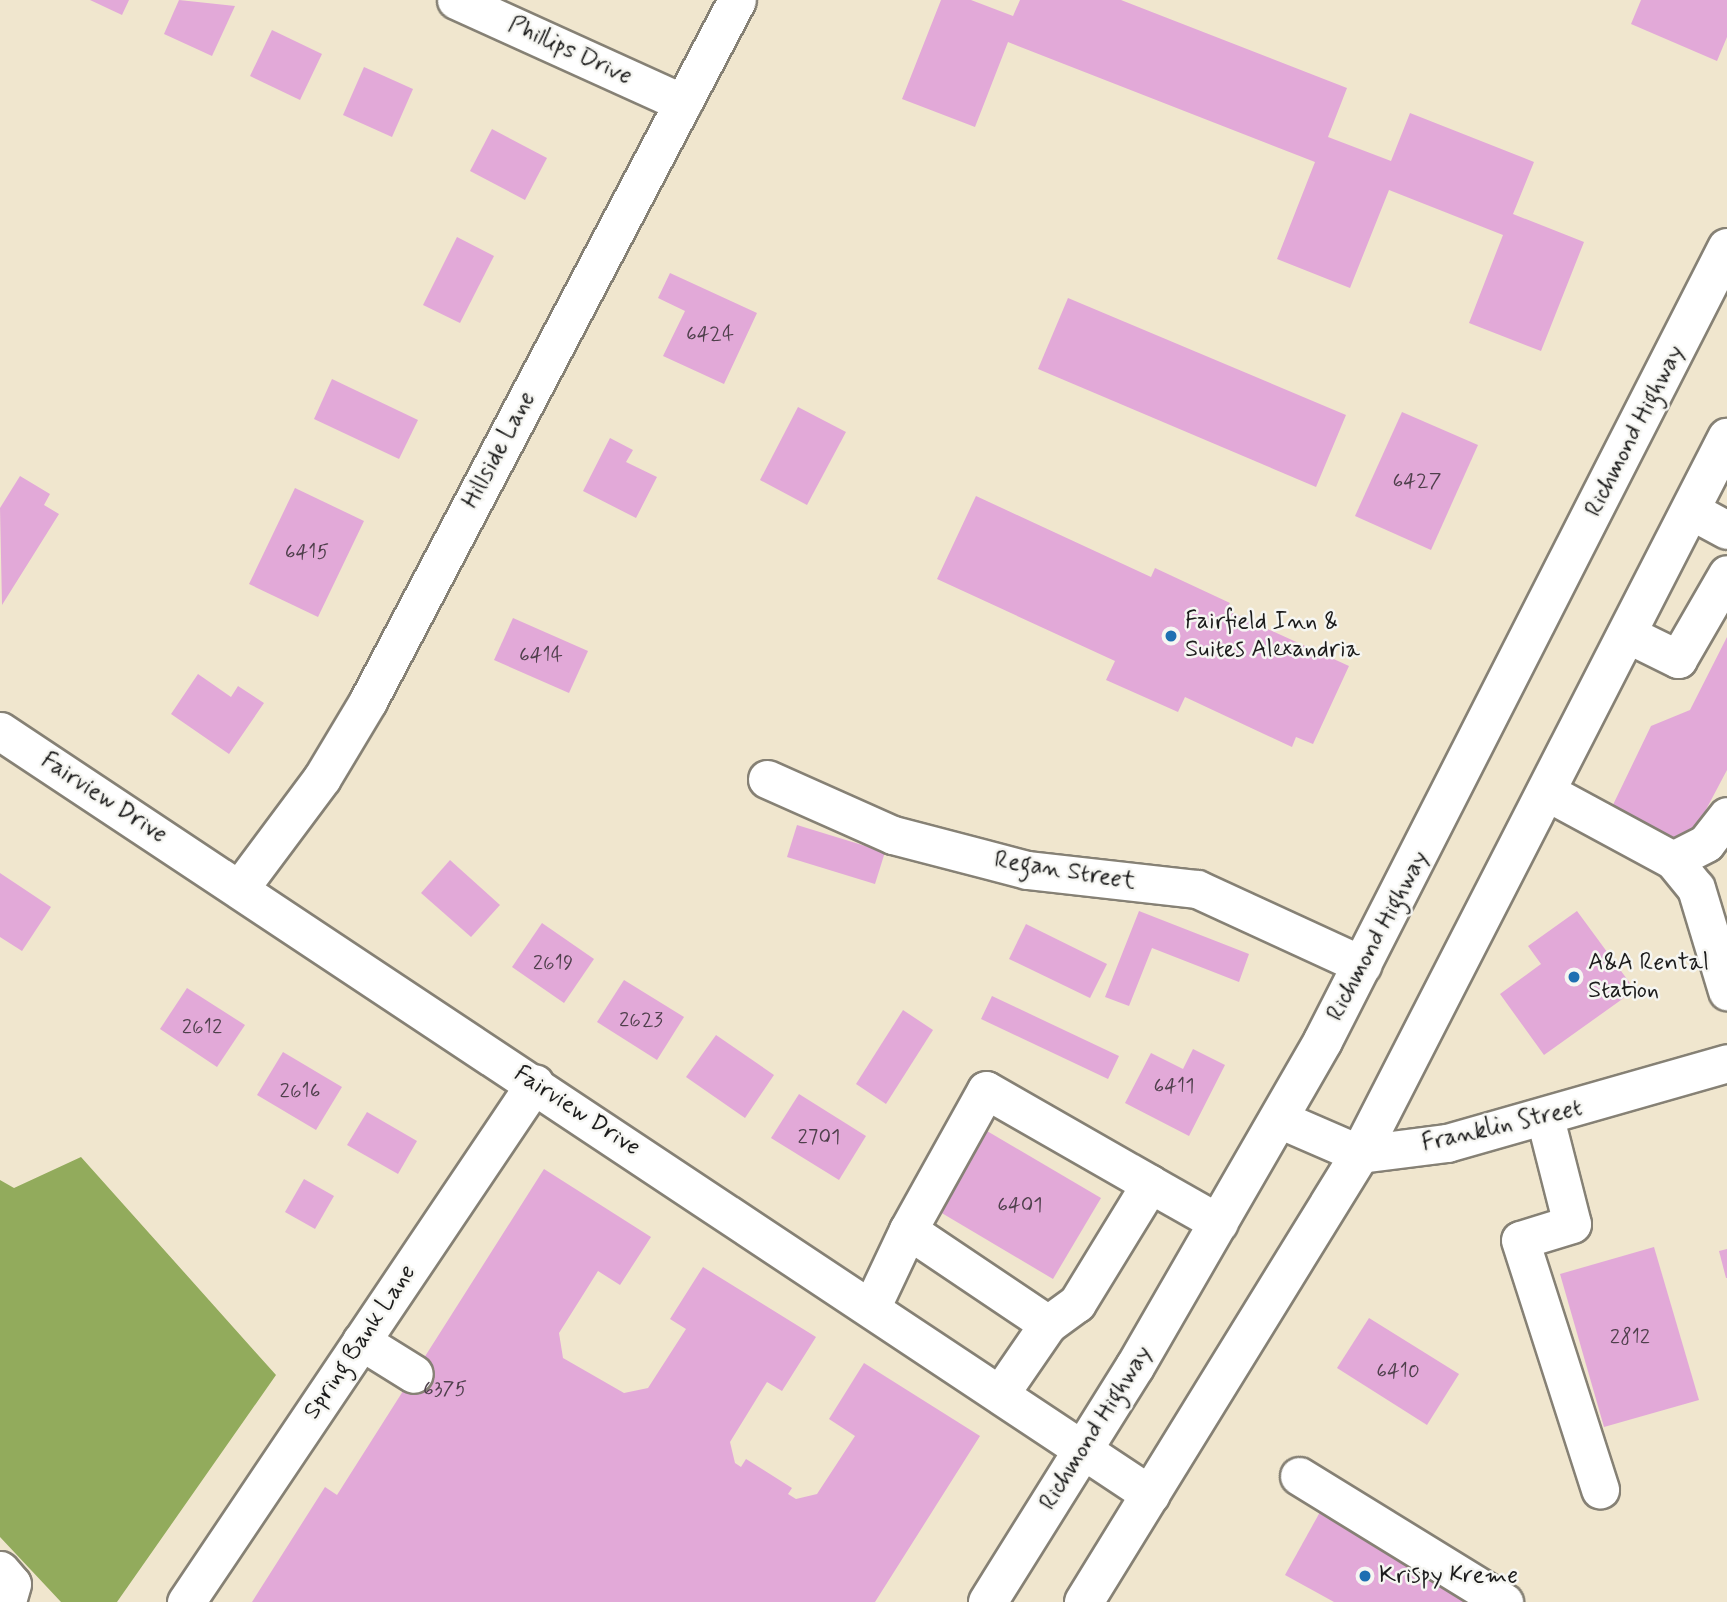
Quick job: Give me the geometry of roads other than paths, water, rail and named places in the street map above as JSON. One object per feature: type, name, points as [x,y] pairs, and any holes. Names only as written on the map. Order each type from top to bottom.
[{"type":"highway","name":"Richmond Highway","points":[[988,1602],[1086,1446],[1279,1119],[1362,965],[1727,248]]},
{"type":"highway","points":[[1084,1602],[1360,1154],[1727,438]]},
{"type":"street","name":"Phillips Drive","points":[[456,0],[683,103]]},
{"type":"street","name":"Hillside Lane","points":[[240,888],[322,779],[368,701],[737,0]]},
{"type":"street","points":[[1690,510],[1727,530]]},
{"type":"street","points":[[1627,634],[1678,659],[1727,574]]},
{"type":"street","name":"Fairview Drive","points":[[0,731],[1086,1446],[1151,1494]]},
{"type":"street","name":"Regan Street","points":[[767,779],[893,835],[1027,870],[1197,890],[1362,965]]},
{"type":"street","points":[[1546,792],[1673,860],[1696,888],[1727,991]]},
{"type":"street","points":[[1673,860],[1706,843],[1727,816]]},
{"type":"street","name":"Franklin Street","points":[[1360,1154],[1467,1139],[1727,1063]]},
{"type":"street","name":"Spring Bank Lane","points":[[186,1602],[535,1083]]},
{"type":"street","points":[[872,1306],[908,1230],[986,1090],[1219,1223]]},
{"type":"street","points":[[1545,1118],[1572,1224],[1520,1240],[1600,1489]]},
{"type":"street","points":[[1279,1119],[1360,1154]]},
{"type":"street","points":[[1002,1391],[1048,1324],[1077,1303],[1150,1184]]},
{"type":"street","points":[[908,1230],[1048,1324]]},
{"type":"street","points":[[361,1341],[414,1374]]},
{"type":"street","points":[[1299,1476],[1504,1602]]},
{"type":"street","points":[[0,1570],[12,1584],[7,1602]]},
{"type":"place","name":"Fairfield Inn & Suites Alexandria","points":[[1171,636]]},
{"type":"place","name":"A&A Rental Station","points":[[1574,977]]},
{"type":"place","name":"Krispy Kreme","points":[[1365,1576]]}]
